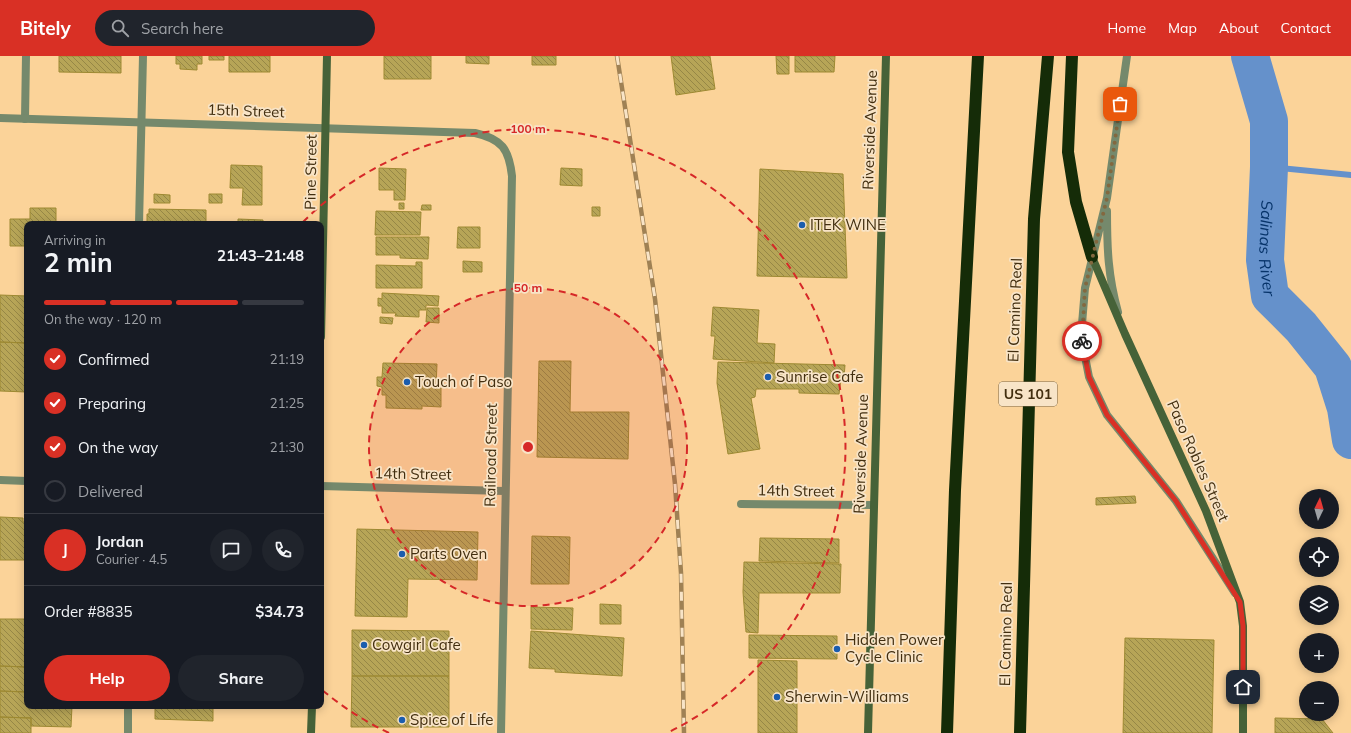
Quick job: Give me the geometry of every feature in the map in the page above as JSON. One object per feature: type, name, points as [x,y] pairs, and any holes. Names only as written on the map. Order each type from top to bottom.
[{"type":"highway","points":[[973,56],[976,71]]},
{"type":"highway","points":[[947,733],[955,490],[976,71],[978,56]]},
{"type":"highway","name":"El Camino Real","points":[[1020,733],[1033,235],[1042,113],[1048,56]]},
{"type":"highway","points":[[1072,56],[1068,152],[1076,202],[1092,257]]},
{"type":"main road","name":"Pine Street","points":[[324,221],[327,56]]},
{"type":"main road","name":"Riverside Avenue","points":[[868,733],[886,56]]},
{"type":"main road","name":"Paso Robles Street","points":[[1092,257],[1125,334],[1206,511],[1240,602],[1243,626],[1243,733]]},
{"type":"main road","points":[[311,733],[312,709]]},
{"type":"street","points":[[25,119],[26,56]]},
{"type":"street","points":[[139,221],[143,56]]},
{"type":"street","name":"Paso Robles Street","points":[[1127,56],[1107,198],[1085,288],[1082,336],[1089,377],[1107,415],[1176,501],[1240,602]]},
{"type":"street","name":"15th Street","points":[[0,118],[475,132],[491,136]]},
{"type":"street","name":"Railroad Street","points":[[491,136],[502,145],[510,158],[512,176],[504,491],[501,733]]},
{"type":"street","name":"Paso Robles Street","points":[[1107,198],[1107,259],[1112,289],[1125,334]]},
{"type":"street","points":[[0,480],[24,481]]},
{"type":"street","name":"14th Street","points":[[324,486],[504,491]]},
{"type":"street","name":"14th Street","points":[[742,504],[874,505]]},
{"type":"street","points":[[128,709],[128,733]]},
{"type":"building","points":[[59,56],[121,56],[121,73],[59,72]]},
{"type":"building","points":[[176,56],[202,56],[202,64],[197,64],[197,70],[180,69],[180,64],[176,64]]},
{"type":"building","points":[[209,56],[224,56],[224,60],[209,60]]},
{"type":"building","points":[[229,56],[270,56],[270,72],[229,72]]},
{"type":"building","points":[[384,56],[431,56],[431,79],[384,79]]},
{"type":"building","points":[[466,56],[489,56],[489,64],[466,63]]},
{"type":"building","points":[[532,56],[556,56],[556,65],[532,65]]},
{"type":"building","points":[[671,56],[710,56],[715,89],[676,95]]},
{"type":"building","points":[[776,56],[789,56],[789,74],[777,74]]},
{"type":"building","points":[[795,56],[835,56],[834,72],[795,72]]},
{"type":"building","points":[[231,165],[262,166],[262,205],[242,205],[243,188],[230,188]]},
{"type":"building","points":[[379,168],[406,169],[405,200],[394,200],[394,190],[379,190]]},
{"type":"building","points":[[561,168],[582,169],[582,186],[560,185]]},
{"type":"building","name":"ITEK WINE","points":[[760,169],[843,174],[847,278],[757,276]]},
{"type":"building","points":[[154,194],[170,195],[170,203],[154,203]]},
{"type":"building","points":[[209,194],[222,194],[222,203],[209,203]]},
{"type":"building","points":[[399,203],[404,203],[404,209],[399,209]]},
{"type":"building","points":[[422,205],[431,205],[431,210],[421,210]]},
{"type":"building","points":[[592,207],[600,207],[600,216],[592,216]]},
{"type":"building","points":[[30,208],[56,208],[56,221],[24,221],[24,246],[10,246],[10,219],[30,219]]},
{"type":"building","points":[[149,209],[206,210],[206,221],[147,221],[147,214],[149,214]]},
{"type":"building","points":[[376,211],[421,212],[420,235],[375,235]]},
{"type":"building","points":[[238,219],[263,220],[263,221],[238,221]]},
{"type":"building","points":[[458,227],[480,227],[480,248],[457,248]]},
{"type":"building","points":[[376,237],[429,237],[428,259],[400,258],[400,255],[376,255]]},
{"type":"building","points":[[463,261],[482,262],[482,272],[463,272]]},
{"type":"building","points":[[416,262],[422,262],[422,288],[376,288],[376,265],[416,266]]},
{"type":"building","points":[[382,293],[439,296],[438,306],[426,305],[426,310],[419,310],[419,317],[395,316],[396,313],[382,313],[382,306],[378,306],[378,298],[382,299]]},
{"type":"building","points":[[0,295],[24,296],[24,343],[0,342]]},
{"type":"building","points":[[713,307],[759,310],[757,343],[775,344],[774,363],[713,359],[715,336],[711,336]]},
{"type":"building","points":[[427,308],[439,308],[439,323],[426,322]]},
{"type":"building","points":[[380,317],[393,318],[392,324],[380,323]]},
{"type":"building","points":[[0,342],[24,343],[24,392],[0,391]]},
{"type":"building","points":[[539,361],[571,361],[570,412],[629,412],[628,459],[537,457]]},
{"type":"building","points":[[718,362],[845,365],[844,377],[841,378],[839,394],[799,393],[799,389],[756,389],[755,397],[751,398],[760,449],[728,454],[717,383]]},
{"type":"building","name":"Touch of Paso","points":[[383,363],[437,364],[436,387],[441,387],[441,407],[422,406],[422,409],[386,408],[386,395],[382,395],[382,387],[377,386],[377,377],[382,377]]},
{"type":"building","points":[[1135,496],[1136,503],[1096,505],[1096,498]]},
{"type":"building","points":[[0,517],[23,518],[24,560],[0,560]]},
{"type":"building","points":[[357,529],[478,532],[477,580],[408,579],[407,617],[355,616]]},
{"type":"building","points":[[532,536],[570,537],[569,584],[531,584]]},
{"type":"building","points":[[760,538],[839,539],[839,563],[759,561]]},
{"type":"building","points":[[744,562],[841,564],[840,593],[759,593],[758,633],[746,632],[743,592]]},
{"type":"building","points":[[600,604],[621,605],[621,624],[600,624]]},
{"type":"building","points":[[531,607],[573,608],[572,630],[531,629]]},
{"type":"building","points":[[0,619],[24,619],[24,667],[0,666]]},
{"type":"building","points":[[352,630],[449,631],[449,676],[352,676]]},
{"type":"building","points":[[531,631],[624,638],[622,676],[555,672],[555,669],[529,668]]},
{"type":"building","points":[[749,635],[837,636],[837,659],[749,658]]},
{"type":"building","points":[[1125,638],[1214,640],[1212,733],[1123,733]]},
{"type":"building","name":"Sherwin-Williams","points":[[758,660],[797,661],[797,733],[758,733]]},
{"type":"building","points":[[0,666],[24,667],[24,692],[0,691]]},
{"type":"building","points":[[352,676],[449,676],[449,727],[351,727]]},
{"type":"building","points":[[0,691],[24,692],[24,709],[72,709],[71,727],[31,726],[31,718],[0,717]]},
{"type":"building","points":[[155,709],[213,709],[213,721],[155,719]]},
{"type":"building","points":[[0,717],[31,718],[31,733],[0,733]]},
{"type":"building","points":[[1275,718],[1299,719],[1299,721],[1324,721],[1333,733],[1275,733]]},
{"type":"waterway","name":"Salinas River","points":[[1250,56],[1269,121],[1269,167],[1265,260],[1270,296],[1301,327],[1333,367],[1346,408],[1351,440]]},
{"type":"waterway","points":[[1269,167],[1351,175]]},
{"type":"railway","points":[[617,56],[655,299],[675,484],[681,573],[684,733]]},
{"type":"way so far","points":[[1082,341],[1085,288],[1107,198],[1120,104]]},
{"type":"place","name":"ITEK WINE","points":[[802,225]]},
{"type":"place","name":"Sunrise Cafe","points":[[768,377]]},
{"type":"place","name":"Touch of Paso","points":[[407,382]]},
{"type":"place","name":"Parts Oven","points":[[402,554]]},
{"type":"place","name":"Cowgirl Cafe","points":[[364,645]]},
{"type":"place","name":"Hidden Power Cycle Clinic","points":[[837,649]]},
{"type":"place","name":"Sherwin-Williams","points":[[777,697]]},
{"type":"place","name":"Spice of Life","points":[[402,720]]},
{"type":"route","points":[[1082,341],[1089,377],[1107,415],[1176,501],[1240,602],[1243,626],[1243,687]]}]
